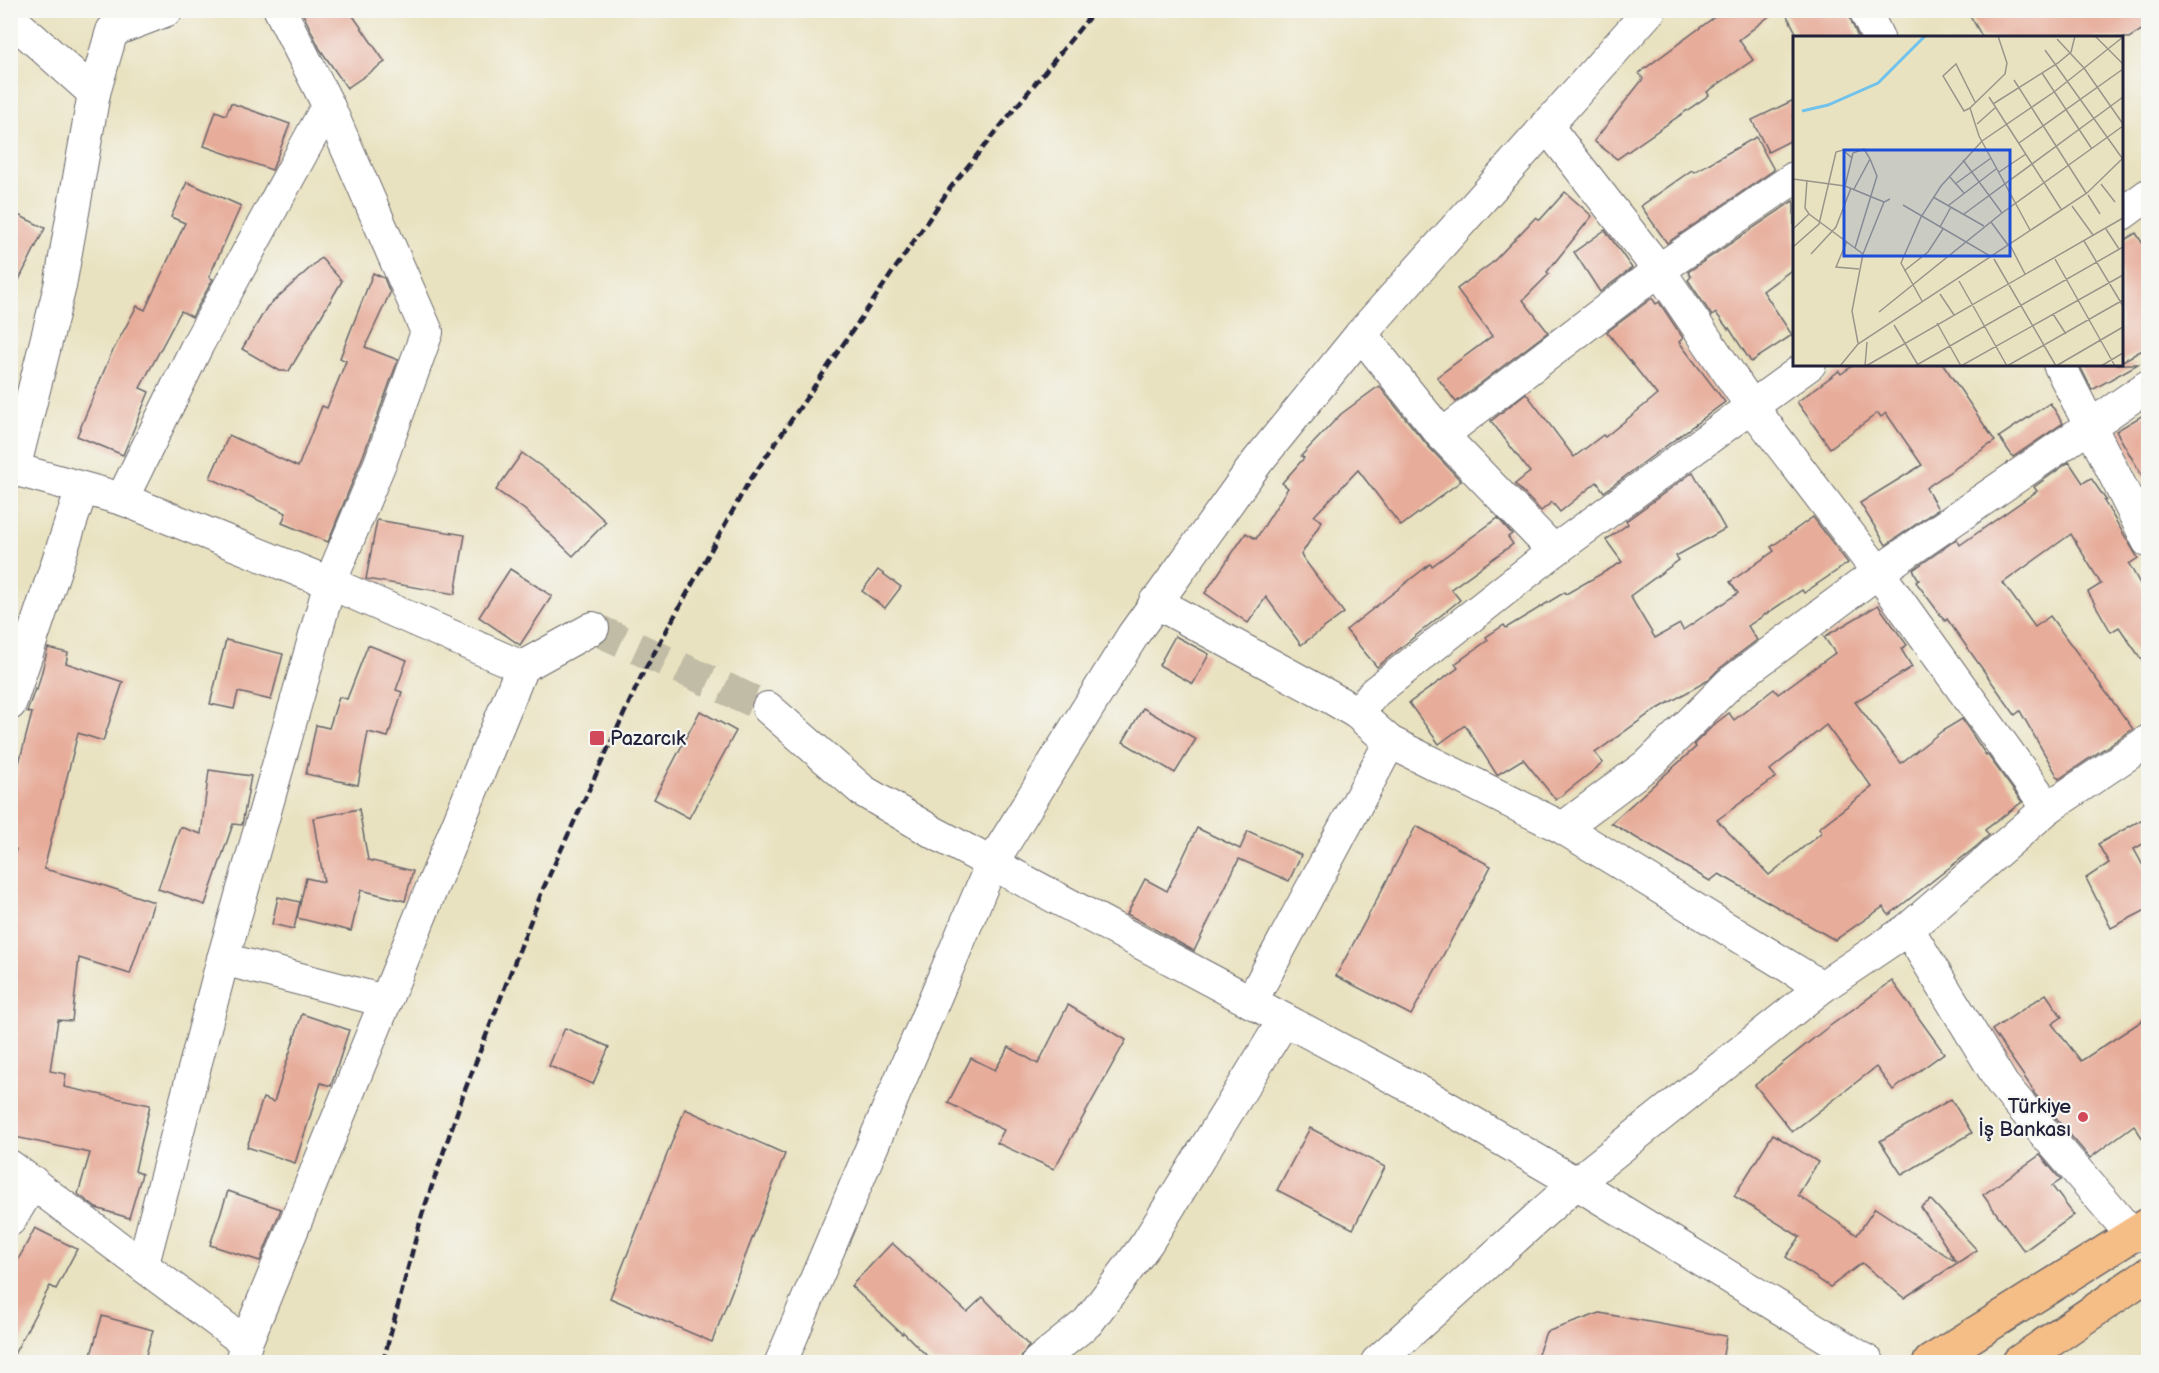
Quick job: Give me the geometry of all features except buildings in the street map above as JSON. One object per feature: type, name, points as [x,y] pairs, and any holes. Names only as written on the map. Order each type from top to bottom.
[{"type":"highway","points":[[1930,1362],[2141,1231]]},
{"type":"highway","points":[[2019,1362],[2148,1274]]},
{"type":"street","points":[[166,10],[112,31],[94,93],[60,286],[12,468],[122,499],[330,583],[522,667]]},
{"type":"street","points":[[143,1264],[223,959],[330,583],[380,463],[427,332],[328,105],[280,10]]},
{"type":"street","points":[[781,1362],[992,863],[1133,634],[1257,462],[1361,334],[1650,10]]},
{"type":"street","points":[[1865,10],[1877,36]]},
{"type":"street","points":[[10,18],[94,93]]},
{"type":"street","points":[[122,499],[198,344],[328,105]]},
{"type":"street","points":[[1546,126],[1659,270],[1752,407],[1878,572],[2048,808]]},
{"type":"street","points":[[1442,435],[1659,270],[1793,179]]},
{"type":"street","points":[[2123,213],[2148,195]]},
{"type":"street","points":[[1361,334],[1442,435],[1554,551]]},
{"type":"street","points":[[1357,713],[1375,692],[1554,551],[1807,366]]},
{"type":"street","points":[[2060,366],[2148,541]]},
{"type":"street","points":[[1563,828],[1651,762],[1730,683],[1878,572],[2148,386]]},
{"type":"street","points":[[10,704],[82,489]]},
{"type":"street","points":[[1155,602],[1357,713],[1390,742],[1563,828],[1822,987]]},
{"type":"street","points":[[10,1220],[22,1174],[143,1264],[244,1353],[522,667],[593,628]]},
{"type":"street","points":[[768,708],[863,791],[992,863],[1424,1094],[1576,1183],[1868,1362]]},
{"type":"street","points":[[1377,1362],[1576,1183],[1822,987],[1908,928],[2048,808],[2148,741]]},
{"type":"street","points":[[1251,1002],[1390,742]]},
{"type":"street","points":[[1908,928],[2003,1085],[2141,1231]]},
{"type":"street","points":[[223,959],[385,1001]]},
{"type":"street","points":[[1038,1362],[1088,1322],[1147,1243],[1284,1020]]},
{"type":"tunnel","points":[[593,628],[768,708]]},
{"type":"railway","points":[[383,1362],[422,1215],[463,1095],[543,889],[642,675],[748,483],[951,187],[1095,10]]},
{"type":"place","name":"Pazarcık","points":[[597,738]]},
{"type":"place","name":"Türkiye İş Bankası","points":[[2083,1117]]}]
